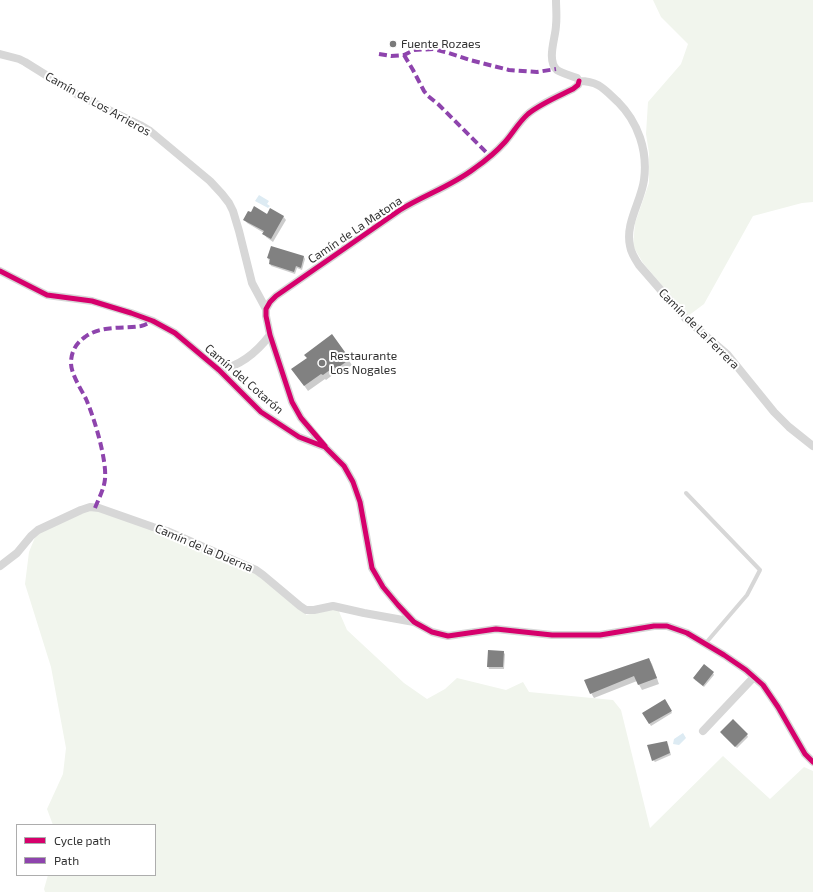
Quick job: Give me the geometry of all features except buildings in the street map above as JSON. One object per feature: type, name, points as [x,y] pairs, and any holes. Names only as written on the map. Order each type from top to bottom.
[{"type":"street","name":"Camín de La Ferrera","points":[[556,0],[556,24],[552,55],[554,66],[558,70],[577,78],[579,81],[593,82],[605,89],[627,112],[641,138],[644,154],[644,180],[632,221],[629,238],[630,247],[634,257],[639,265],[686,319],[727,354],[779,417],[813,446]]},
{"type":"street","name":"Camín de Los Arrieros","points":[[0,54],[25,62],[78,95],[150,131],[210,181],[222,194],[233,211],[252,283],[266,309]]},
{"type":"street","name":"Camín de La Matona","points":[[266,309],[276,296],[400,210],[452,183],[474,169],[505,142],[518,124],[529,113],[573,89],[578,85],[579,81]]},
{"type":"street","name":"Camín del Cotarón","points":[[0,271],[47,295],[92,301],[153,321],[175,334],[219,370],[261,412],[299,438],[325,447],[344,466],[353,482],[360,502],[372,568],[383,587],[414,622],[432,632],[448,636],[496,629],[552,635],[600,634],[654,626],[667,626],[687,633],[746,670],[763,685],[778,707],[805,754],[813,762]]},
{"type":"street","points":[[266,309],[270,335],[292,402],[301,418],[325,447]]},
{"type":"street","points":[[219,370],[240,363],[252,355],[264,344],[270,335]]},
{"type":"street","name":"Camín de la Duerna","points":[[0,566],[16,553],[38,530],[86,508],[99,508],[167,531],[256,570],[306,610],[333,606],[414,622]]},
{"type":"street","points":[[703,731],[754,677]]},
{"type":"lane","points":[[686,493],[760,570],[746,594],[706,644]]},
{"type":"shaded area","points":[[653,0],[813,0],[813,202],[802,203],[753,216],[704,304],[688,316],[643,263],[633,246],[635,223],[649,183],[649,153],[646,134],[648,102],[681,64],[688,44],[661,17]]},
{"type":"shaded area","points":[[259,195],[269,201],[267,204],[270,206],[268,208],[255,201]]},
{"type":"shaded area","points":[[99,508],[256,570],[306,610],[306,615],[337,607],[347,630],[404,683],[427,699],[445,689],[457,678],[506,690],[523,682],[529,692],[613,700],[621,710],[650,828],[723,756],[770,799],[804,767],[813,771],[813,892],[45,892],[44,889],[48,876],[156,876],[156,824],[53,824],[47,809],[63,774],[66,748],[51,667],[25,584],[29,552],[38,530],[81,510]]},
{"type":"shaded area","points":[[683,733],[686,738],[679,745],[673,744],[674,739]]},
{"type":"marked path","points":[[379,54],[391,56],[404,55],[414,50],[433,49],[509,70],[537,72],[556,69]]},
{"type":"marked path","points":[[404,55],[428,96],[438,104],[490,156]]},
{"type":"marked path","points":[[95,508],[105,479],[104,461],[93,416],[71,367],[72,355],[79,342],[91,333],[105,329],[141,326],[152,321]]},
{"type":"cycle path","points":[[325,446],[301,418],[292,402],[270,335],[266,316],[266,309],[270,302],[276,296],[400,210],[447,185],[483,162],[505,142],[528,114],[573,89],[578,85],[579,81]]},
{"type":"cycle path","points":[[0,271],[47,295],[92,301],[153,321],[175,333],[219,370],[261,412],[299,437],[325,447],[344,466],[353,482],[360,502],[372,568],[383,587],[414,622],[432,632],[448,636],[496,629],[552,635],[600,635],[654,626],[667,626],[687,633],[746,670],[763,685],[778,707],[805,754],[813,762]]},
{"type":"place","name":"Fuente Rozaes","points":[[393,44]]},
{"type":"place","name":"Restaurante Los Nogales","points":[[322,363]]}]
